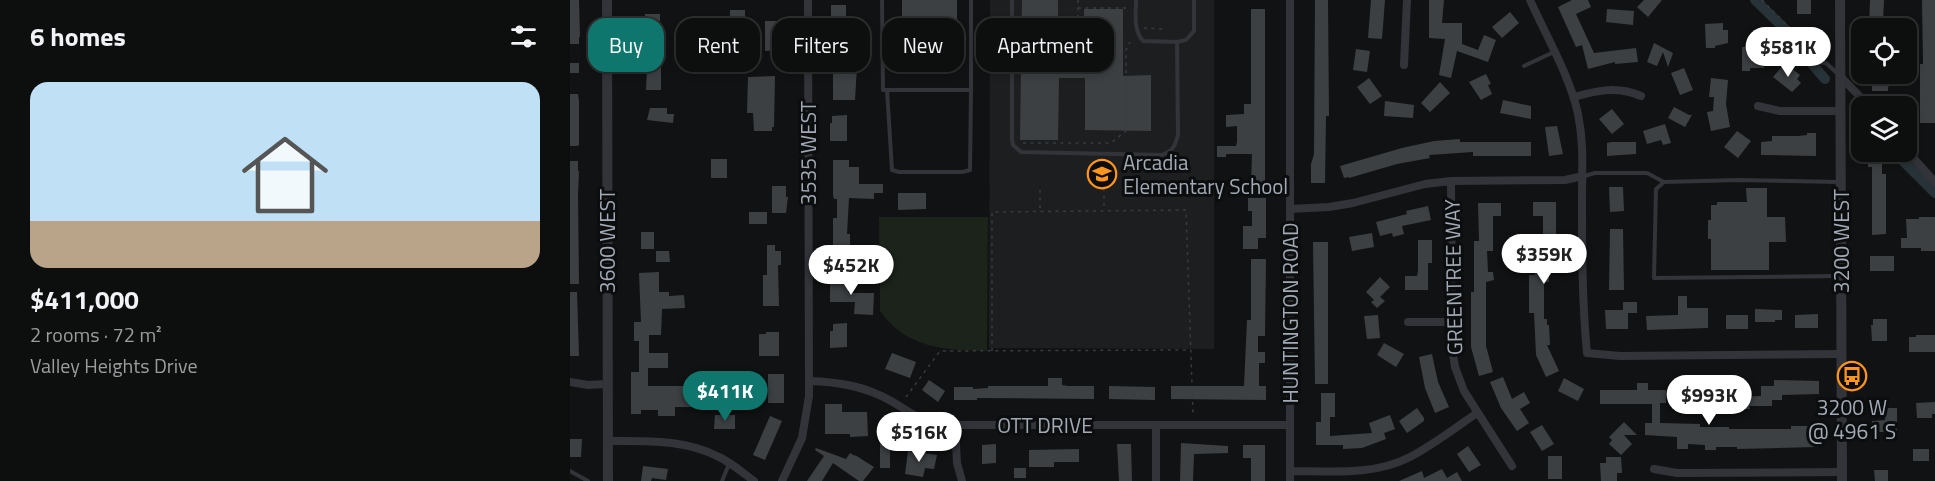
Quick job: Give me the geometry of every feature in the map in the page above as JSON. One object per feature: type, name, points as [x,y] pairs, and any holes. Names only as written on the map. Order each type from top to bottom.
[{"type":"street","name":"3600 WEST","points":[[607,0],[608,481]]},
{"type":"street","name":"3535 WEST","points":[[782,481],[802,438],[807,415],[809,381],[808,0]]},
{"type":"street","name":"HUNTINGTON ROAD","points":[[1290,0],[1290,481]]},
{"type":"street","points":[[1404,65],[1407,0]]},
{"type":"street","points":[[1530,0],[1574,97],[1583,145],[1584,319],[1587,353],[1620,356],[1841,354]]},
{"type":"street","name":"3200 WEST","points":[[1840,0],[1842,477]]},
{"type":"street","points":[[1840,76],[1859,96]]},
{"type":"street","points":[[1574,97],[1615,88],[1641,96]]},
{"type":"street","points":[[1758,106],[1780,111],[1840,111]]},
{"type":"street","points":[[1917,162],[1935,182]]},
{"type":"street","points":[[1290,209],[1353,204],[1425,184],[1451,181],[1565,180],[1583,176]]},
{"type":"street","name":"GREENTREE WAY","points":[[1451,181],[1452,322],[1455,367],[1464,391],[1512,466]]},
{"type":"street","points":[[1408,322],[1452,322]]},
{"type":"street","name":"OTT DRIVE","points":[[809,381],[856,386],[891,401],[924,421],[937,424],[1290,424]]},
{"type":"street","points":[[570,382],[588,385],[607,384]]},
{"type":"street","points":[[1290,471],[1364,470],[1388,465],[1410,457],[1477,413]]},
{"type":"street","points":[[955,425],[957,463],[962,481]]},
{"type":"street","points":[[1156,425],[1156,481]]},
{"type":"street","points":[[608,441],[654,440],[681,443],[701,449],[729,463],[754,481]]},
{"type":"street","points":[[1654,470],[1677,473],[1842,477]]},
{"type":"lane","points":[[882,0],[883,90],[886,90],[892,170],[899,172],[970,170],[971,0]]},
{"type":"lane","points":[[1012,0],[1012,140],[1013,145],[1021,152],[1162,155],[1170,152],[1175,146],[1178,135],[1177,42]]},
{"type":"lane","points":[[1136,0],[1137,34],[1143,41],[1177,42],[1186,40],[1194,31],[1194,0]]},
{"type":"lane","points":[[1524,66],[1554,52]]},
{"type":"lane","points":[[1806,62],[1826,63],[1840,76]]},
{"type":"lane","points":[[886,90],[971,90]]},
{"type":"lane","points":[[1583,176],[1595,173],[1647,173],[1664,182],[1758,180],[1840,182]]},
{"type":"lane","points":[[1664,182],[1656,189],[1654,278],[1841,276]]},
{"type":"lane","points":[[722,481],[729,463]]},
{"type":"lane","points":[[570,471],[588,481]]},
{"type":"path","points":[[1078,0],[1078,17]]},
{"type":"path","points":[[1762,0],[1818,56],[1815,63]]},
{"type":"path","points":[[1078,8],[1130,8]]},
{"type":"path","points":[[1143,28],[1164,29]]},
{"type":"path","points":[[1023,143],[1111,143],[1126,130],[1126,50],[1130,42]]},
{"type":"path","points":[[1104,188],[1104,211]]},
{"type":"path","points":[[1040,190],[1040,212]]},
{"type":"path","points":[[992,351],[992,212],[1186,210],[1193,414]]},
{"type":"path","points":[[906,397],[940,351],[1192,350]]},
{"type":"shaded area","name":"Arcadia Elementary School","points":[[990,0],[1214,0],[1214,349],[989,348],[990,72],[1114,72],[1114,18],[990,18]]},
{"type":"shaded area","points":[[879,217],[988,217],[987,351],[956,350],[928,345],[902,333],[880,311]]},
{"type":"building","points":[[570,0],[579,0],[579,44],[570,44]]},
{"type":"building","points":[[902,0],[957,0],[957,18],[902,18]]},
{"type":"building","points":[[1022,0],[1058,0],[1058,17],[1084,17],[1084,9],[1123,9],[1123,76],[1151,75],[1151,131],[1085,130],[1085,78],[1059,78],[1058,140],[1020,140],[1021,72],[1114,72],[1114,18],[1022,18]]},
{"type":"building","points":[[1315,0],[1328,0],[1329,116],[1326,116],[1325,183],[1311,183],[1311,164],[1314,154]]},
{"type":"building","points":[[1371,0],[1385,0],[1382,39],[1368,38]]},
{"type":"building","points":[[1429,0],[1444,0],[1442,23],[1462,23],[1462,44],[1478,50],[1484,35],[1496,40],[1488,62],[1457,51],[1451,78],[1439,75],[1445,39],[1429,38]]},
{"type":"building","points":[[1572,0],[1588,0],[1591,7],[1576,14],[1594,53],[1636,48],[1638,62],[1615,64],[1615,62],[1588,69],[1582,45],[1576,47],[1558,7]]},
{"type":"building","points":[[1644,0],[1662,0],[1648,17],[1637,7]]},
{"type":"building","points":[[1797,0],[1811,0],[1811,14],[1797,14]]},
{"type":"building","points":[[1870,0],[1884,0],[1883,18],[1869,18]]},
{"type":"building","points":[[1922,0],[1935,0],[1935,123],[1920,123],[1920,64],[1923,64]]},
{"type":"building","points":[[831,5],[846,5],[846,18],[831,18]]},
{"type":"building","points":[[1251,9],[1265,9],[1265,183],[1251,183],[1252,154],[1226,154],[1226,157],[1217,157],[1217,146],[1236,146],[1237,142],[1237,126],[1226,127],[1226,115],[1244,114],[1244,104],[1251,104]]},
{"type":"building","points":[[1607,9],[1634,11],[1633,25],[1606,22]]},
{"type":"building","points":[[730,10],[745,10],[745,18],[730,18]]},
{"type":"building","points":[[1510,12],[1519,23],[1502,38],[1492,27]]},
{"type":"building","points":[[645,14],[660,14],[660,18],[645,18]]},
{"type":"building","points":[[765,21],[772,21],[772,51],[765,51]]},
{"type":"building","points":[[1723,23],[1723,30],[1728,30],[1728,43],[1715,46],[1715,48],[1706,48],[1705,24]]},
{"type":"building","points":[[1654,43],[1673,53],[1668,67],[1663,52],[1657,66],[1647,62]]},
{"type":"building","points":[[1742,47],[1759,47],[1759,54],[1764,54],[1764,68],[1750,68],[1750,71],[1742,71]]},
{"type":"building","points":[[1356,49],[1370,51],[1367,72],[1353,70]]},
{"type":"building","points":[[570,63],[579,63],[579,73],[570,73]]},
{"type":"building","points":[[1785,63],[1800,75],[1797,79],[1801,83],[1792,92],[1773,77]]},
{"type":"building","points":[[1684,68],[1693,90],[1680,95],[1671,73]]},
{"type":"building","points":[[647,72],[661,72],[661,90],[646,90]]},
{"type":"building","points":[[833,72],[857,72],[855,100],[833,100]]},
{"type":"building","points":[[1486,74],[1491,84],[1488,85],[1492,94],[1481,100],[1469,82]]},
{"type":"building","points":[[775,76],[774,127],[772,131],[754,131],[753,113],[747,113],[748,77]]},
{"type":"building","points":[[1369,78],[1382,96],[1370,104],[1357,87]]},
{"type":"building","points":[[1711,78],[1728,80],[1726,104],[1730,127],[1711,131],[1707,112],[1713,111],[1714,97],[1709,97]]},
{"type":"building","points":[[1440,82],[1450,93],[1430,112],[1421,103]]},
{"type":"building","points":[[1872,84],[1892,84],[1888,87],[1888,91],[1872,91]]},
{"type":"building","points":[[570,94],[578,94],[579,101],[579,145],[577,146],[570,146]]},
{"type":"building","points":[[1503,100],[1531,106],[1531,119],[1500,113]]},
{"type":"building","points":[[1385,101],[1414,105],[1413,118],[1384,116]]},
{"type":"building","points":[[1674,107],[1692,115],[1685,127],[1668,118]]},
{"type":"building","points":[[650,108],[667,108],[667,114],[674,114],[673,123],[647,120]]},
{"type":"building","points":[[1612,109],[1624,124],[1612,134],[1599,119]]},
{"type":"building","points":[[847,115],[847,141],[830,141],[832,116]]},
{"type":"building","points":[[1665,124],[1671,143],[1663,145],[1661,140],[1647,144],[1643,131]]},
{"type":"building","points":[[1557,126],[1563,154],[1549,156],[1545,127]]},
{"type":"building","points":[[1737,131],[1751,141],[1738,158],[1724,147]]},
{"type":"building","points":[[1807,133],[1816,133],[1816,156],[1761,155],[1761,142],[1772,141],[1772,136],[1798,136],[1807,135]]},
{"type":"building","points":[[1460,139],[1460,142],[1531,142],[1531,156],[1473,156],[1473,152],[1429,155],[1430,158],[1397,164],[1349,178],[1344,178],[1340,166],[1402,148],[1434,141]]},
{"type":"building","points":[[1636,142],[1636,154],[1607,156],[1607,143]]},
{"type":"building","points":[[711,159],[727,159],[727,178],[711,178]]},
{"type":"building","points":[[833,160],[849,160],[849,167],[859,167],[859,184],[883,184],[883,193],[874,193],[874,199],[849,198],[847,234],[850,234],[850,247],[833,247],[833,218],[837,218],[837,199],[834,199],[833,195]]},
{"type":"building","points":[[570,161],[578,161],[579,171],[579,284],[570,284]]},
{"type":"building","points":[[1868,162],[1882,162],[1882,174],[1886,174],[1886,234],[1872,235],[1872,167],[1868,167]]},
{"type":"building","points":[[772,186],[786,186],[786,197],[788,197],[786,213],[772,213]]},
{"type":"building","points":[[1609,187],[1623,187],[1624,211],[1610,212]]},
{"type":"building","points":[[1746,188],[1767,188],[1767,217],[1785,217],[1786,242],[1769,242],[1769,270],[1711,270],[1711,239],[1708,239],[1708,220],[1711,220],[1711,205],[1717,205],[1717,202],[1747,202]]},
{"type":"building","points":[[898,193],[926,193],[926,209],[898,210]]},
{"type":"building","points":[[1248,198],[1266,198],[1266,238],[1258,238],[1258,249],[1243,249],[1243,226],[1252,226],[1252,211],[1248,211]]},
{"type":"building","points":[[1533,202],[1556,202],[1556,270],[1549,270],[1549,282],[1544,282],[1544,319],[1547,319],[1547,325],[1549,325],[1550,345],[1547,345],[1559,371],[1546,377],[1536,355],[1534,313],[1529,313],[1529,275],[1535,275],[1535,260],[1543,259],[1543,216],[1533,216]]},
{"type":"building","points":[[1478,203],[1501,203],[1501,216],[1493,216],[1493,251],[1487,251],[1488,272],[1493,272],[1494,280],[1486,282],[1486,346],[1493,372],[1479,376],[1471,347],[1474,241],[1479,241]]},
{"type":"building","points":[[1428,206],[1431,220],[1402,226],[1404,234],[1393,237],[1392,233],[1380,236],[1376,222]]},
{"type":"building","points":[[749,212],[767,212],[767,224],[749,224]]},
{"type":"building","points":[[1919,217],[1935,217],[1935,251],[1901,248],[1901,238],[1907,238],[1906,219],[1919,219]]},
{"type":"building","points":[[1610,229],[1623,229],[1624,290],[1609,290]]},
{"type":"building","points":[[641,232],[654,232],[654,249],[641,249]]},
{"type":"building","points":[[1372,233],[1374,247],[1352,251],[1349,237]]},
{"type":"building","points":[[1418,240],[1432,240],[1432,263],[1428,263],[1428,290],[1405,290],[1405,276],[1417,276]]},
{"type":"building","points":[[1313,242],[1328,242],[1328,384],[1315,384]]},
{"type":"building","points":[[767,245],[775,245],[775,251],[781,251],[781,265],[778,265],[779,306],[763,306],[763,275],[767,275]]},
{"type":"building","points":[[656,251],[669,251],[670,262],[656,262]]},
{"type":"building","points":[[1870,256],[1894,256],[1894,271],[1870,271]]},
{"type":"building","points":[[1251,259],[1266,259],[1265,336],[1258,336],[1258,352],[1265,352],[1265,363],[1259,363],[1259,386],[1266,386],[1266,400],[1171,399],[1171,386],[1244,386],[1247,320],[1251,320]]},
{"type":"building","points":[[659,272],[659,292],[669,292],[669,296],[684,295],[685,308],[662,309],[661,335],[649,335],[649,353],[668,353],[668,368],[648,368],[648,386],[685,386],[685,380],[693,380],[693,389],[708,389],[708,407],[675,407],[675,416],[658,416],[658,410],[641,410],[641,414],[631,414],[631,372],[639,372],[639,341],[634,341],[634,322],[641,322],[639,273]]},
{"type":"building","points":[[833,276],[848,276],[848,293],[874,293],[873,315],[854,314],[855,302],[830,302],[830,284],[833,284]]},
{"type":"building","points":[[1380,277],[1390,287],[1380,297],[1385,301],[1377,308],[1371,302],[1374,300],[1366,292]]},
{"type":"building","points":[[570,292],[577,292],[579,356],[570,356]]},
{"type":"building","points":[[1678,296],[1687,296],[1687,308],[1708,308],[1708,328],[1647,330],[1646,316],[1678,315]]},
{"type":"building","points":[[1623,302],[1637,302],[1637,313],[1628,313],[1628,329],[1606,329],[1605,310],[1623,310]]},
{"type":"building","points":[[1755,309],[1782,310],[1782,320],[1755,322]]},
{"type":"building","points":[[1818,314],[1818,328],[1795,328],[1795,315]]},
{"type":"building","points":[[1378,315],[1380,338],[1367,339],[1364,316]]},
{"type":"building","points":[[1726,315],[1748,315],[1748,329],[1726,329]]},
{"type":"building","points":[[1873,319],[1887,319],[1887,341],[1872,341]]},
{"type":"building","points":[[847,323],[847,347],[830,348],[830,331],[833,331],[833,324]]},
{"type":"building","points":[[766,332],[779,332],[779,356],[759,356],[759,334],[766,334]]},
{"type":"building","points":[[1916,335],[1935,335],[1935,352],[1909,352],[1909,337],[1916,337]]},
{"type":"building","points":[[1384,343],[1404,354],[1396,367],[1377,355]]},
{"type":"building","points":[[892,353],[916,362],[910,378],[885,369]]},
{"type":"building","points":[[1432,354],[1438,382],[1449,407],[1435,413],[1425,388],[1419,357]]},
{"type":"building","points":[[768,374],[784,374],[784,403],[768,403]]},
{"type":"building","points":[[1503,377],[1512,399],[1524,392],[1530,403],[1520,409],[1529,423],[1517,431],[1501,408],[1490,382]]},
{"type":"building","points":[[1048,378],[1062,378],[1062,385],[1094,386],[1094,399],[977,398],[977,400],[954,400],[954,387],[973,387],[973,389],[988,388],[988,386],[1048,386]]},
{"type":"building","points":[[1564,378],[1584,389],[1578,401],[1558,391]]},
{"type":"building","points":[[929,380],[945,391],[938,402],[922,390]]},
{"type":"building","points":[[1774,380],[1819,381],[1819,394],[1782,395],[1782,400],[1772,400],[1772,406],[1749,406],[1750,409],[1739,409],[1739,397],[1761,396],[1761,386],[1774,386]]},
{"type":"building","points":[[1696,381],[1696,383],[1742,382],[1742,396],[1675,397],[1675,382]]},
{"type":"building","points":[[1637,383],[1648,383],[1648,390],[1666,390],[1666,403],[1660,403],[1660,423],[1700,424],[1700,427],[1729,427],[1729,429],[1791,429],[1791,426],[1815,426],[1815,447],[1737,449],[1737,447],[1716,447],[1716,450],[1705,450],[1705,445],[1688,444],[1688,449],[1677,449],[1677,437],[1645,435],[1645,423],[1652,423],[1652,404],[1600,404],[1600,390],[1637,390]]},
{"type":"building","points":[[1109,386],[1155,387],[1155,400],[1109,399]]},
{"type":"building","points":[[1321,393],[1335,393],[1335,417],[1330,417],[1330,436],[1372,433],[1369,423],[1390,415],[1395,429],[1384,433],[1386,439],[1362,448],[1343,449],[1343,445],[1316,445],[1316,422],[1321,422]]},
{"type":"building","points":[[1935,402],[1935,414],[1932,414],[1932,418],[1917,418],[1916,403]]},
{"type":"building","points":[[825,404],[842,404],[842,412],[867,412],[868,436],[850,437],[850,434],[825,434]]},
{"type":"building","points":[[1417,408],[1424,421],[1407,433],[1399,421]]},
{"type":"building","points":[[1885,408],[1897,408],[1897,432],[1872,432],[1872,421],[1885,420]]},
{"type":"building","points":[[715,415],[735,415],[735,429],[714,429]]},
{"type":"building","points":[[770,416],[782,421],[765,460],[753,455]]},
{"type":"building","points":[[1624,422],[1637,435],[1624,435],[1632,444],[1621,455],[1609,444],[1612,440],[1609,437]]},
{"type":"building","points":[[1542,425],[1554,444],[1542,451],[1530,432]]},
{"type":"building","points":[[887,426],[903,437],[896,448],[890,444],[890,468],[880,468],[880,437]]},
{"type":"building","points":[[570,439],[582,439],[581,457],[570,457]]},
{"type":"building","points":[[1181,443],[1228,446],[1228,453],[1194,454],[1193,481],[1180,481]]},
{"type":"building","points":[[996,444],[996,463],[982,464],[982,445]]},
{"type":"building","points":[[1117,444],[1131,444],[1132,481],[1119,481]]},
{"type":"building","points":[[1243,445],[1265,445],[1265,481],[1251,481],[1251,458],[1243,458]]},
{"type":"building","points":[[1468,446],[1481,465],[1469,472],[1457,454]]},
{"type":"building","points":[[816,448],[846,459],[850,453],[874,467],[863,481],[859,481],[833,463],[822,481],[807,481],[824,456],[815,450]]},
{"type":"building","points":[[1079,449],[1079,462],[1054,462],[1054,467],[1029,467],[1029,450]]},
{"type":"building","points":[[1913,449],[1929,449],[1929,461],[1913,461]]},
{"type":"building","points":[[908,451],[937,455],[934,469],[925,468],[923,477],[905,474]]},
{"type":"building","points":[[1548,456],[1562,456],[1562,479],[1548,479]]},
{"type":"building","points":[[1606,457],[1621,457],[1622,473],[1617,473],[1617,481],[1601,481],[1600,463],[1606,463]]},
{"type":"building","points":[[643,466],[668,469],[666,480],[652,478],[651,481],[641,481]]},
{"type":"building","points":[[1014,468],[1026,468],[1026,478],[1014,478]]},
{"type":"building","points":[[1442,469],[1447,478],[1457,472],[1462,481],[1399,481],[1422,471],[1424,478]]},
{"type":"building","points":[[1874,470],[1888,470],[1888,481],[1875,481]]},
{"type":"waterway","points":[[1755,0],[1786,30],[1825,79]]},
{"type":"waterway","points":[[1904,162],[1935,193]]},
{"type":"place","name":"Arcadia Elementary School","points":[[1102,174]]},
{"type":"place","name":"3200 W @ 4961 S","points":[[1852,376]]}]
